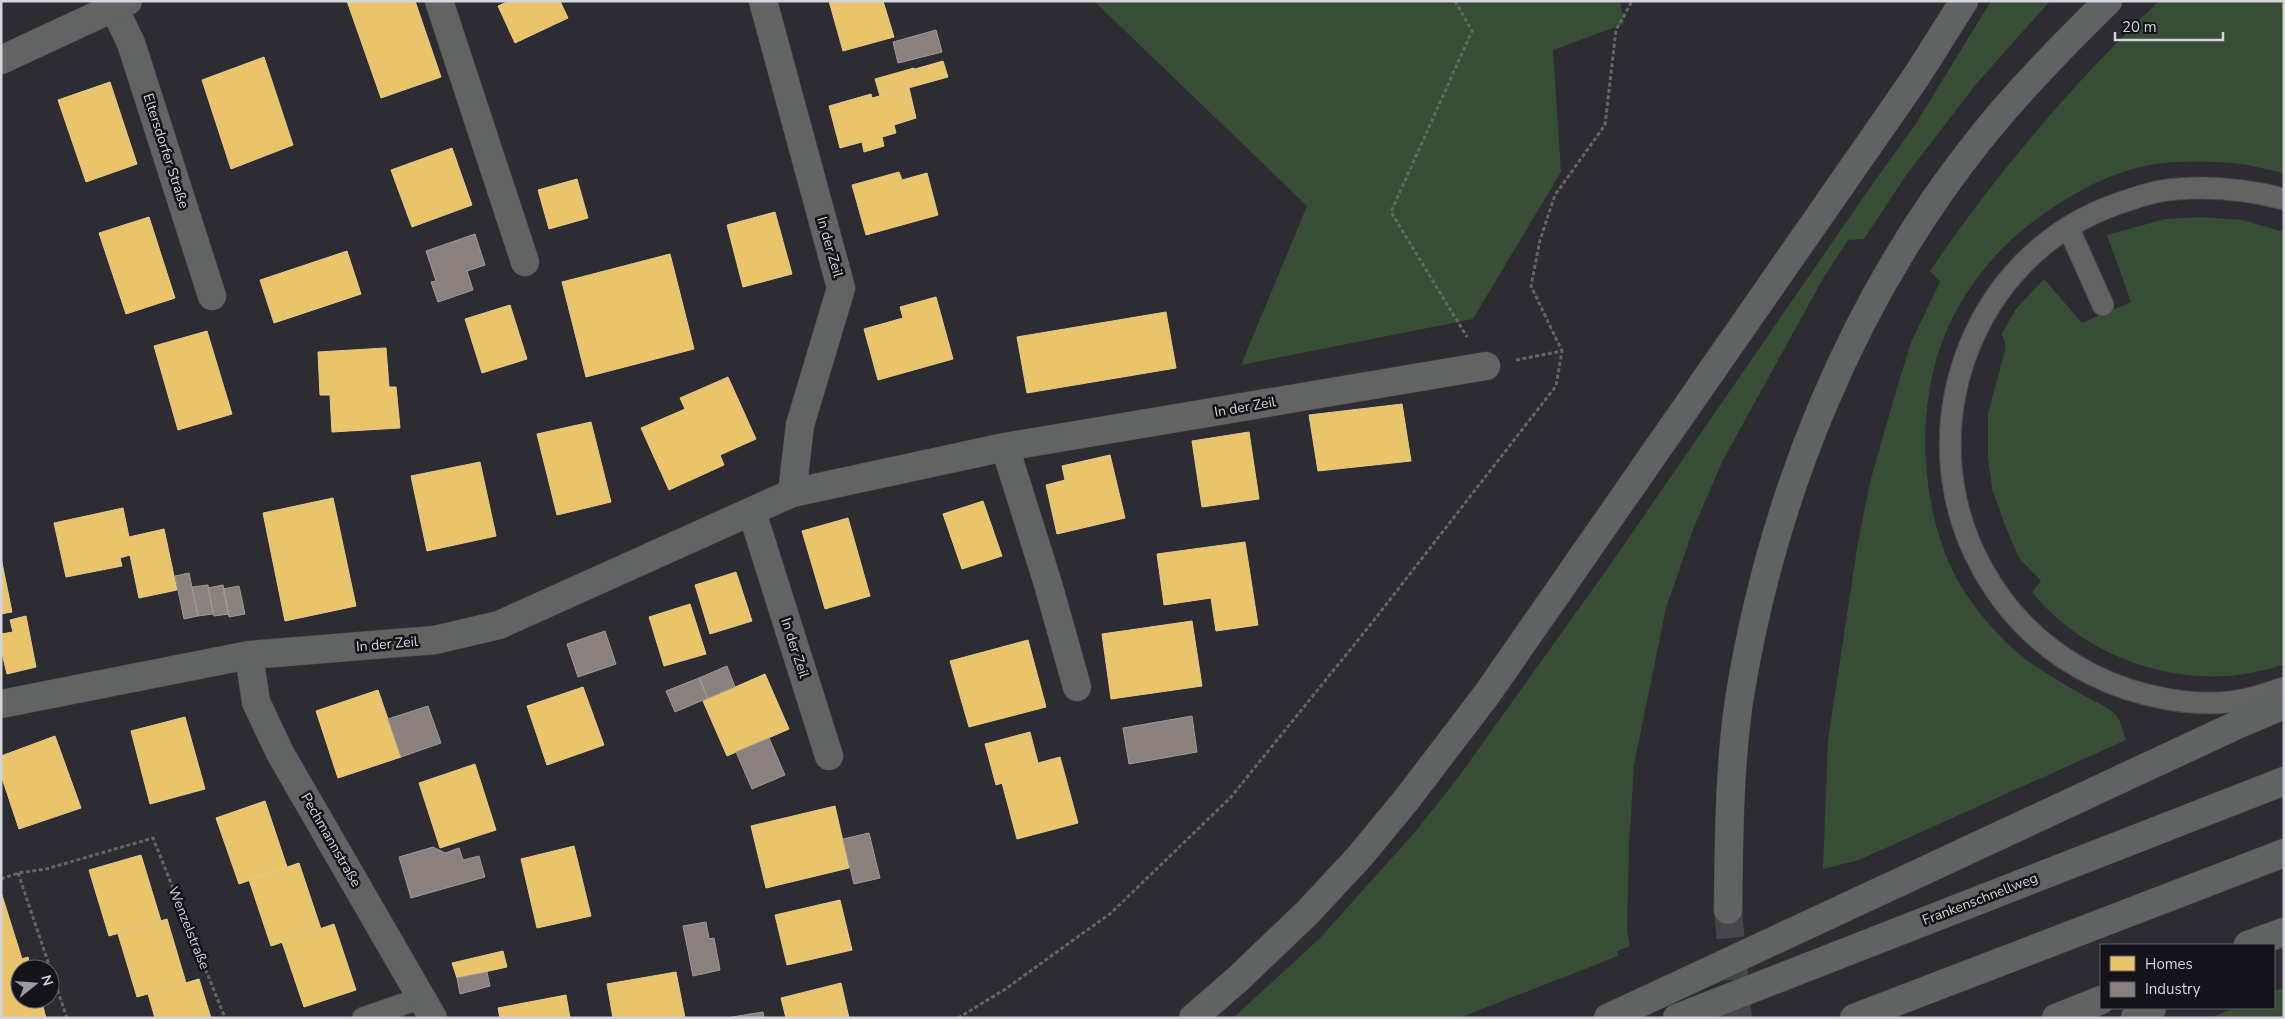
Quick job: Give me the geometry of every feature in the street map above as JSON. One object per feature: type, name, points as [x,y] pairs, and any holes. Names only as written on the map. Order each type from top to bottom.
[{"type":"highway","points":[[1194,1018],[1308,912],[1360,856],[1487,694],[1916,77],[1964,1]]},
{"type":"highway","points":[[1728,910],[1729,806],[1739,703],[1758,601],[1784,510],[1823,404],[1868,310],[1921,221],[1982,137],[2049,58],[2108,1]]},
{"type":"highway","points":[[1608,1018],[2223,731],[2284,705]]},
{"type":"highway","name":"Frankenschnellweg","points":[[1677,1018],[2284,781]]},
{"type":"highway","points":[[1854,1018],[2284,853]]},
{"type":"highway","points":[[2251,944],[2284,933]]},
{"type":"highway","points":[[2268,944],[2284,933]]},
{"type":"highway","points":[[2056,1018],[2100,1000]]},
{"type":"highway","points":[[2135,1018],[2150,1009]]},
{"type":"street","points":[[439,1],[525,262]]},
{"type":"street","name":"In der Zeil","points":[[763,1],[841,288],[800,425],[792,493]]},
{"type":"street","name":"Eltersdorfer Straße","points":[[1,60],[121,5],[131,43],[212,296]]},
{"type":"street","name":"In der Zeil","points":[[1,704],[249,655],[435,640],[499,625],[792,493],[1005,447],[1486,366]]},
{"type":"street","points":[[1005,447],[1048,584],[1077,687]]},
{"type":"street","name":"In der Zeil","points":[[752,512],[829,756]]},
{"type":"street","name":"Pechmannstraße","points":[[249,655],[256,702],[280,753],[427,1008]]},
{"type":"lane","points":[[2284,200],[2252,191],[2214,187],[2176,189],[2138,196],[2102,209],[2068,227],[2038,250],[2012,276],[1990,306],[1972,339],[1959,373],[1952,410],[1950,456],[1952,484],[1960,520],[1974,554],[1992,587],[2015,616],[2041,642],[2071,664],[2104,681],[2139,693],[2176,700],[2212,702],[2249,699],[2284,688]]},
{"type":"lane","points":[[2068,227],[2103,305]]},
{"type":"lane","points":[[363,1018],[427,1008]]},
{"type":"path","points":[[1454,1],[1472,31],[1391,212],[1486,366],[1562,350]]},
{"type":"path","points":[[958,1018],[1004,990],[1111,913],[1231,797],[1371,624],[1556,386],[1562,350],[1531,286],[1540,240],[1555,195],[1605,126],[1616,30],[1632,1]]},
{"type":"path","name":"Wenzelstraße","points":[[18,873],[46,869],[153,838],[225,1018]]},
{"type":"path","points":[[1,878],[18,873],[67,1018]]},
{"type":"green space","points":[[1094,1],[1620,1],[1624,24],[1553,50],[1561,172],[1473,319],[1241,365],[1307,206]]},
{"type":"green space","points":[[1991,1],[2050,1],[1977,83],[1907,174],[1864,239],[1848,240],[1824,277],[1723,460],[1694,527],[1666,608],[1634,765],[1629,845],[1627,931],[1630,946],[1617,951],[1618,956],[1459,1018],[1233,1018],[1320,938],[1415,832],[1457,779],[1610,565],[1915,125]]},
{"type":"green space","points":[[2159,1],[2284,1],[2284,171],[2282,173],[2247,165],[2227,163],[2188,162],[2156,164],[2119,173],[2101,180],[2050,209],[2020,232],[1996,255],[1976,280],[1958,308],[1944,337],[1935,366],[1929,396],[1926,427],[1929,491],[1935,522],[1945,552],[1957,579],[1967,595],[1991,626],[2022,656],[2051,676],[2104,706],[2116,715],[2121,723],[2126,740],[1859,860],[1823,869],[1828,740],[1858,542],[1870,482],[1899,381],[1912,340],[1940,282],[1930,271],[1982,199],[2037,130],[2127,32]]},
{"type":"green space","points":[[2200,217],[2243,220],[2284,232],[2284,664],[2251,673],[2216,676],[2182,674],[2147,667],[2114,655],[2083,638],[2056,617],[2032,592],[2041,581],[2019,558],[2004,523],[1992,488],[1988,457],[1988,413],[2006,347],[2002,334],[2015,310],[2044,279],[2082,323],[2131,302],[2107,235],[2165,219]]},
{"type":"green space","points":[[2284,988],[2284,1018],[2210,1018],[2232,1009],[2275,1009],[2275,991]]},
{"type":"building: Homes","points":[[347,1],[415,1],[441,77],[381,98]]},
{"type":"building: Homes","points":[[509,1],[560,1],[568,18],[515,43],[498,6]]},
{"type":"building: Homes","points":[[829,1],[883,1],[894,37],[843,51]]},
{"type":"building: Homes","points":[[264,57],[293,145],[231,169],[202,80]]},
{"type":"building: Homes","points":[[943,61],[948,77],[919,85],[915,69]]},
{"type":"building: Homes","points":[[914,68],[919,85],[880,96],[875,79]]},
{"type":"building: Homes","points":[[110,82],[137,164],[86,182],[58,100]]},
{"type":"building: Homes","points":[[909,88],[916,118],[894,125],[896,133],[882,137],[884,146],[864,152],[862,142],[840,148],[829,106],[871,94],[872,98]]},
{"type":"building: Homes","points":[[452,148],[472,205],[412,227],[391,170]]},
{"type":"building: Homes","points":[[899,172],[902,180],[927,173],[938,215],[866,235],[852,185]]},
{"type":"building: Homes","points":[[577,179],[588,218],[549,229],[538,190]]},
{"type":"building: Homes","points":[[775,212],[792,274],[743,287],[727,225]]},
{"type":"building: Homes","points":[[149,217],[175,298],[126,314],[99,233]]},
{"type":"building: Homes","points":[[347,251],[361,294],[274,323],[260,280]]},
{"type":"building: Homes","points":[[670,254],[694,349],[586,377],[562,282]]},
{"type":"building: Homes","points":[[936,297],[953,359],[878,380],[864,329],[903,318],[900,307]]},
{"type":"building: Homes","points":[[510,305],[527,359],[482,373],[465,319]]},
{"type":"building: Homes","points":[[1166,312],[1176,368],[1027,393],[1017,337]]},
{"type":"building: Homes","points":[[207,331],[232,414],[178,430],[154,346]]},
{"type":"building: Homes","points":[[386,348],[389,387],[396,387],[400,428],[332,432],[330,395],[320,395],[318,352]]},
{"type":"building: Homes","points":[[728,377],[756,439],[720,455],[724,465],[669,490],[641,428],[685,409],[680,398]]},
{"type":"building: Homes","points":[[1402,404],[1411,461],[1318,471],[1309,415]]},
{"type":"building: Homes","points":[[591,422],[611,502],[557,515],[537,434]]},
{"type":"building: Homes","points":[[1249,432],[1259,499],[1202,507],[1192,441]]},
{"type":"building: Homes","points":[[1110,455],[1125,518],[1057,534],[1046,485],[1065,480],[1062,466]]},
{"type":"building: Homes","points":[[480,462],[496,536],[427,551],[411,476]]},
{"type":"building: Homes","points":[[333,498],[356,606],[285,621],[263,513]]},
{"type":"building: Homes","points":[[983,501],[1002,556],[962,569],[943,514]]},
{"type":"building: Homes","points":[[123,508],[129,537],[164,529],[177,590],[139,598],[130,555],[120,558],[122,566],[66,577],[54,523]]},
{"type":"building: Homes","points":[[848,518],[870,596],[825,609],[802,531]]},
{"type":"building: Homes","points":[[1245,542],[1258,625],[1216,631],[1211,598],[1164,605],[1157,554]]},
{"type":"building: Homes","points":[[1,558],[12,612],[1,614]]},
{"type":"building: Homes","points":[[736,572],[752,621],[710,634],[695,585]]},
{"type":"building: Homes","points":[[690,604],[706,654],[664,666],[649,617]]},
{"type":"building: Homes","points":[[26,616],[36,667],[7,674],[1,649],[1,634],[13,632],[10,620]]},
{"type":"building: Homes","points":[[1192,621],[1202,686],[1111,699],[1102,634]]},
{"type":"building: Homes","points":[[1028,640],[1046,707],[969,727],[950,661]]},
{"type":"building: Homes","points":[[765,674],[789,729],[727,756],[703,701]]},
{"type":"building: Homes","points":[[583,687],[604,745],[547,765],[527,706]]},
{"type":"building: Homes","points":[[378,690],[401,757],[338,778],[316,711]]},
{"type":"building: Homes","points":[[185,717],[205,789],[150,804],[131,731]]},
{"type":"building: Homes","points":[[1030,732],[1038,763],[1060,757],[1078,823],[1017,839],[1002,783],[996,785],[985,744]]},
{"type":"building: Homes","points":[[55,736],[81,808],[19,829],[1,775],[1,756]]},
{"type":"building: Homes","points":[[475,764],[496,830],[440,848],[419,783]]},
{"type":"building: Homes","points":[[265,801],[287,867],[239,884],[216,818]]},
{"type":"building: Homes","points":[[835,806],[849,868],[766,888],[751,826]]},
{"type":"building: Homes","points":[[574,846],[591,916],[537,928],[521,859]]},
{"type":"building: Homes","points":[[141,855],[161,921],[109,936],[89,870]]},
{"type":"building: Homes","points":[[299,863],[321,929],[271,946],[249,880]]},
{"type":"building: Homes","points":[[1,892],[22,959],[10,959],[10,962],[1,965]]},
{"type":"building: Homes","points":[[840,900],[852,950],[787,965],[775,915]]},
{"type":"building: Homes","points":[[167,919],[186,983],[137,997],[118,934]]},
{"type":"building: Homes","points":[[334,924],[356,990],[304,1007],[282,942]]},
{"type":"building: Homes","points":[[503,951],[507,967],[457,978],[452,963]]},
{"type":"building: Homes","points":[[10,962],[10,1009],[44,1009],[46,1018],[1,1018],[1,965]]},
{"type":"building: Homes","points":[[676,972],[685,1018],[613,1018],[607,984]]},
{"type":"building: Homes","points":[[199,979],[211,1018],[155,1018],[148,994]]},
{"type":"building: Homes","points":[[841,983],[849,1018],[786,1018],[781,998]]},
{"type":"building: Homes","points":[[566,995],[570,1018],[500,1018],[498,1008]]},
{"type":"building: Industry","points":[[936,30],[942,52],[898,63],[893,42]]},
{"type":"building: Industry","points":[[475,234],[485,265],[467,271],[473,290],[438,302],[431,282],[436,281],[426,251]]},
{"type":"building: Industry","points":[[189,573],[198,616],[184,619],[175,576]]},
{"type":"building: Industry","points":[[208,585],[213,614],[198,616],[192,587]]},
{"type":"building: Industry","points":[[223,585],[229,614],[214,616],[208,588]]},
{"type":"building: Industry","points":[[239,586],[245,614],[229,617],[223,589]]},
{"type":"building: Industry","points":[[605,631],[616,664],[578,677],[567,644]]},
{"type":"building: Industry","points":[[727,666],[735,687],[708,698],[699,678]]},
{"type":"building: Industry","points":[[699,678],[708,698],[675,712],[666,691]]},
{"type":"building: Industry","points":[[428,706],[441,743],[401,757],[388,719]]},
{"type":"building: Industry","points":[[1192,716],[1197,752],[1129,764],[1123,728]]},
{"type":"building: Industry","points":[[769,738],[785,775],[752,789],[736,752]]},
{"type":"building: Industry","points":[[869,833],[880,878],[854,884],[843,839]]},
{"type":"building: Industry","points":[[433,847],[445,853],[459,848],[463,860],[479,856],[485,877],[411,898],[399,857]]},
{"type":"building: Industry","points":[[706,922],[709,939],[714,938],[720,970],[693,976],[683,926]]},
{"type":"building: Industry","points":[[487,972],[490,986],[460,994],[457,978]]},
{"type":"building: Industry","points":[[763,1012],[764,1018],[732,1018],[732,1017]]},
{"type":"tunnel","points":[[1728,910],[1738,1018]]}]
